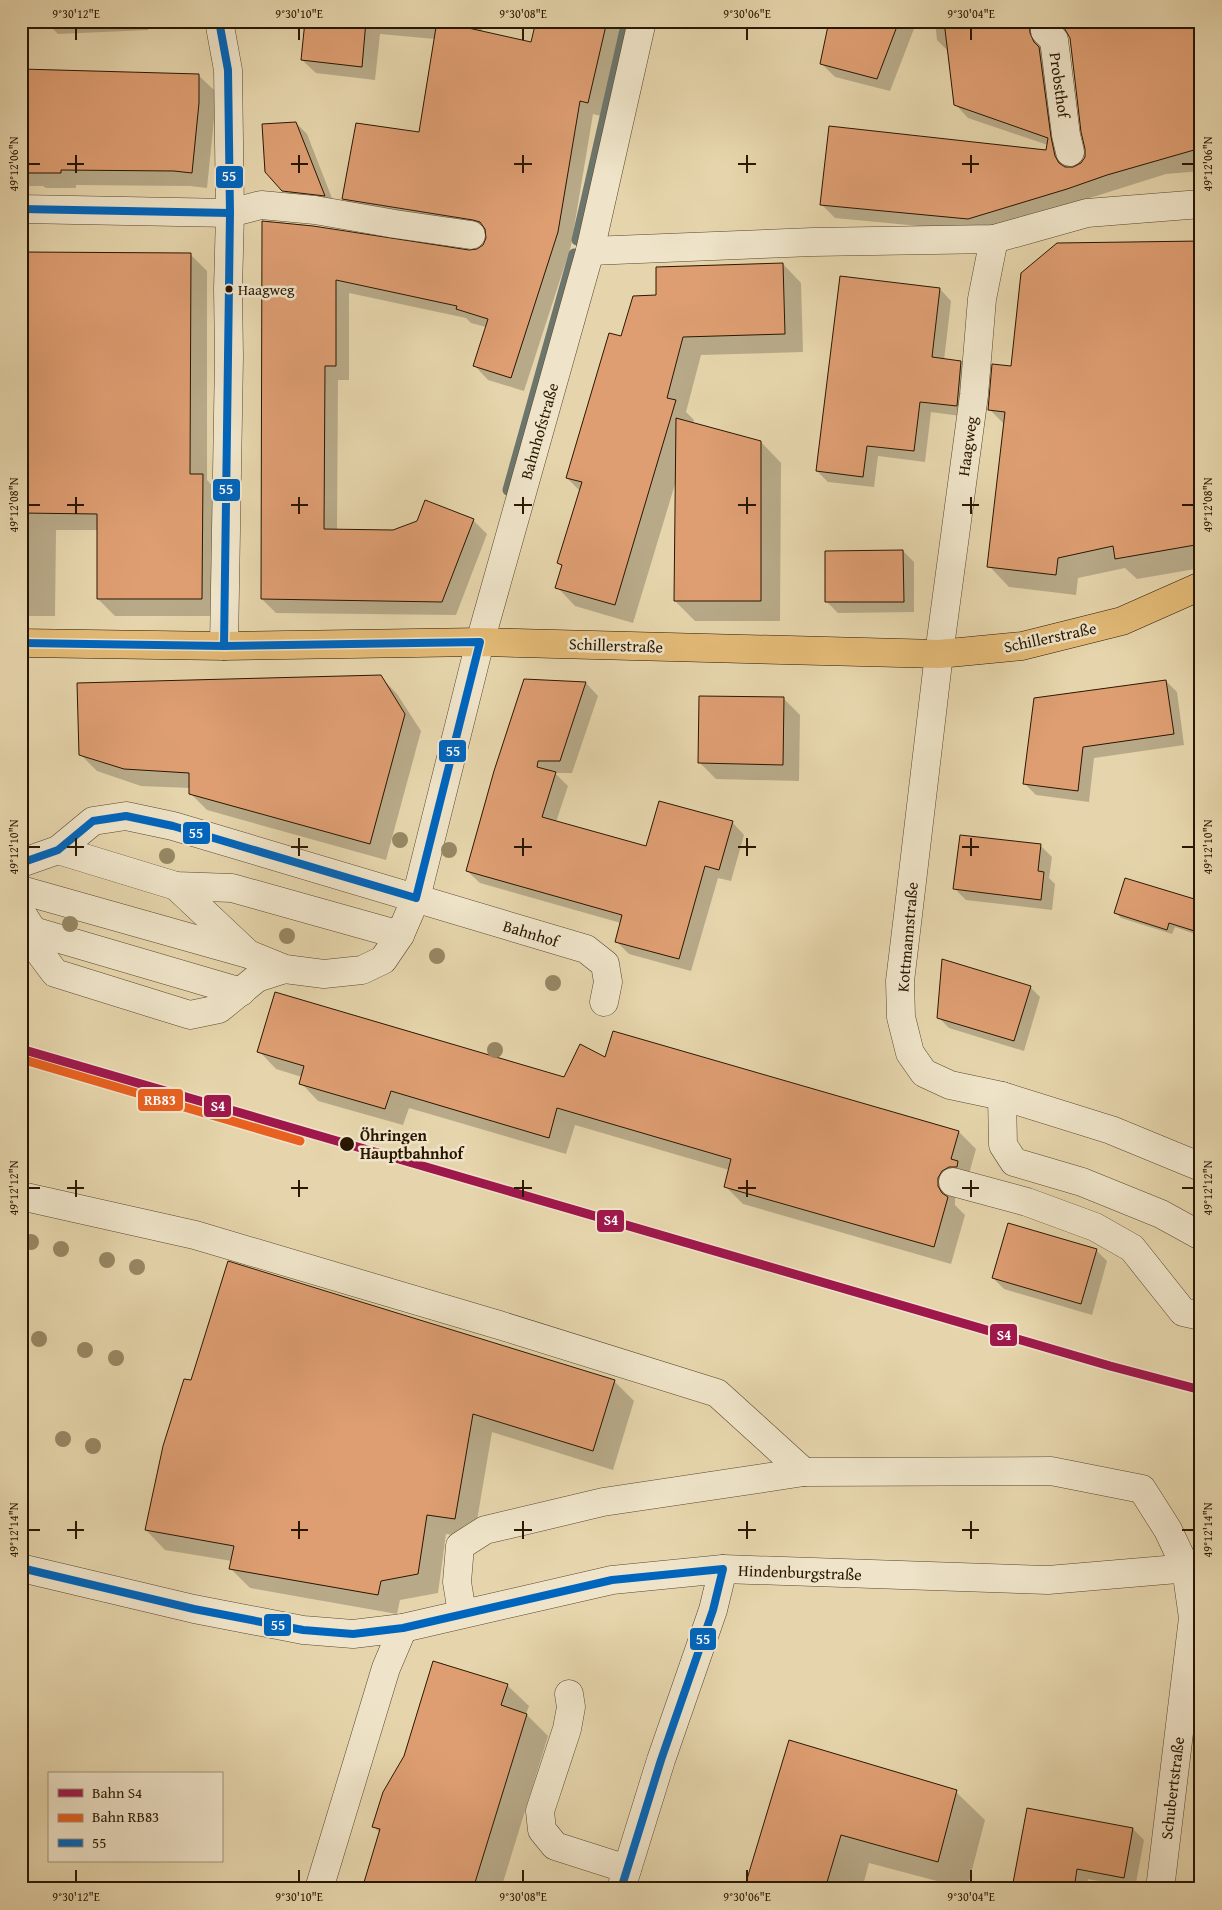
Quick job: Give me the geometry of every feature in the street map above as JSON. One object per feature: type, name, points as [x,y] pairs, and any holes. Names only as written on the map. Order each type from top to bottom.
[{"type":"main road","name":"Schillerstraße","points":[[21,643],[224,646],[480,642],[939,654],[1022,646],[1122,621],[1201,586]]},
{"type":"street","points":[[219,21],[228,70],[230,213],[224,646]]},
{"type":"street","name":"Bahnhofstraße","points":[[285,969],[324,974],[362,970],[383,960],[400,936],[416,898],[480,642],[590,251],[642,21]]},
{"type":"street","name":"Probsthof","points":[[1044,21],[1045,31],[1054,40],[1066,135],[1070,152]]},
{"type":"street","points":[[590,251],[813,242],[994,239],[1088,213],[1201,204]]},
{"type":"street","points":[[21,208],[230,213],[261,205],[315,210],[471,235]]},
{"type":"street","name":"Haagweg","points":[[939,654],[974,395],[982,299],[994,239]]},
{"type":"street","name":"Kottmannstraße","points":[[939,654],[900,981],[901,1017],[910,1054],[924,1072],[950,1085],[1002,1096],[1111,1130],[1201,1167]]},
{"type":"street","points":[[21,863],[58,850],[94,821],[126,816],[173,826],[416,898]]},
{"type":"street","points":[[58,850],[176,886],[232,888],[400,936]]},
{"type":"street","points":[[176,886],[248,954]]},
{"type":"street","points":[[21,890],[248,954],[285,969]]},
{"type":"street","name":"Bahnhof","points":[[416,898],[586,949],[605,964],[608,982],[604,1002]]},
{"type":"street","points":[[27,921],[40,953],[55,973],[190,1015],[219,1009],[257,978],[285,969]]},
{"type":"street","points":[[27,921],[241,992]]},
{"type":"street","points":[[1002,1096],[1003,1145],[1014,1162],[1082,1182],[1161,1214],[1201,1236]]},
{"type":"street","points":[[952,1182],[1027,1202],[1095,1227],[1132,1248],[1182,1312],[1201,1316]]},
{"type":"street","points":[[21,1196],[194,1235],[499,1324],[717,1393],[804,1472]]},
{"type":"street","points":[[462,1613],[457,1582],[460,1546],[484,1530],[602,1502],[804,1472]]},
{"type":"street","name":"Schubertstraße","points":[[804,1472],[1051,1472],[1142,1489],[1193,1567],[1193,1618],[1160,1889]]},
{"type":"street","name":"Hindenburgstraße","points":[[21,1568],[194,1609],[303,1630],[353,1634],[403,1628],[612,1580],[723,1569],[1048,1580],[1193,1567]]},
{"type":"street","points":[[569,1694],[571,1708],[567,1729],[540,1811],[542,1830],[555,1846],[624,1879],[664,1751],[712,1610],[723,1569]]},
{"type":"street","points":[[319,1889],[386,1668],[403,1628]]},
{"type":"building","points":[[305,21],[366,21],[362,67],[301,60]]},
{"type":"building","points":[[437,21],[531,42],[536,21],[607,21],[588,103],[580,101],[558,232],[511,378],[473,366],[488,319],[456,309],[457,306],[336,280],[336,366],[325,366],[324,529],[393,530],[417,521],[425,500],[474,519],[442,602],[261,599],[262,221],[313,226],[469,250],[477,249],[483,245],[486,238],[485,229],[480,222],[473,220],[342,199],[356,123],[419,132]]},
{"type":"building","points":[[829,21],[899,21],[877,79],[820,64]]},
{"type":"building","points":[[944,21],[1029,21],[1030,33],[1034,42],[1039,47],[1055,156],[1059,163],[1065,167],[1073,167],[1081,163],[1085,157],[1085,149],[1081,132],[1070,38],[1060,21],[1201,21],[1201,148],[1107,175],[968,219],[820,205],[829,126],[1046,150],[1048,138],[954,105]]},
{"type":"building","points":[[21,69],[199,74],[199,103],[192,173],[174,171],[61,170],[61,173],[29,173],[28,171],[21,171]]},
{"type":"building","points":[[296,122],[325,196],[282,191],[265,172],[262,124]]},
{"type":"building","points":[[1201,241],[1201,544],[1115,559],[1113,546],[1058,558],[1056,575],[987,567],[1005,412],[988,410],[992,364],[1011,366],[1021,273],[1057,243]]},
{"type":"building","points":[[21,252],[191,253],[190,474],[203,474],[202,599],[97,599],[97,514],[21,513]]},
{"type":"building","points":[[783,263],[785,334],[683,337],[667,398],[676,400],[615,605],[555,588],[562,565],[557,563],[582,482],[566,478],[609,333],[621,336],[633,296],[656,295],[656,267]]},
{"type":"building","points":[[840,276],[940,288],[932,357],[961,361],[957,406],[920,402],[914,451],[867,446],[863,477],[816,471]]},
{"type":"building","points":[[676,418],[761,441],[761,601],[674,601]]},
{"type":"building","points":[[903,550],[904,602],[825,602],[825,551]]},
{"type":"building","points":[[381,675],[405,714],[370,844],[189,794],[189,773],[124,769],[79,755],[77,683]]},
{"type":"building","points":[[524,679],[586,682],[560,761],[538,761],[537,767],[556,772],[542,817],[646,846],[659,801],[733,821],[719,870],[705,866],[679,959],[615,942],[622,915],[466,871],[494,771]]},
{"type":"building","points":[[1166,680],[1174,734],[1083,747],[1078,791],[1023,784],[1034,698]]},
{"type":"building","points":[[699,696],[784,697],[783,765],[698,763]]},
{"type":"building","points":[[960,835],[1041,844],[1038,871],[1044,872],[1041,900],[953,889]]},
{"type":"building","points":[[1125,878],[1201,901],[1201,933],[1169,923],[1167,930],[1114,913]]},
{"type":"building","points":[[942,959],[1031,986],[1014,1041],[937,1018]]},
{"type":"building","points":[[275,992],[564,1077],[580,1044],[605,1057],[613,1031],[959,1131],[951,1159],[958,1161],[957,1167],[949,1167],[942,1171],[938,1178],[938,1186],[942,1193],[948,1197],[934,1247],[724,1187],[731,1159],[557,1108],[549,1138],[391,1091],[385,1109],[299,1084],[304,1066],[257,1052]]},
{"type":"building","points":[[1008,1223],[1097,1249],[1081,1304],[992,1278]]},
{"type":"building","points":[[228,1261],[615,1380],[593,1451],[473,1414],[455,1519],[427,1515],[418,1574],[381,1581],[378,1595],[229,1569],[234,1546],[145,1530],[163,1446],[184,1379],[191,1380]]},
{"type":"building","points":[[433,1661],[508,1684],[501,1705],[527,1714],[473,1889],[362,1889],[380,1829],[372,1827],[383,1792],[404,1756]]},
{"type":"building","points":[[789,1740],[957,1790],[938,1862],[841,1835],[825,1889],[744,1889]]},
{"type":"building","points":[[1027,1808],[1133,1828],[1124,1878],[1077,1869],[1074,1889],[1042,1889],[1013,1883]]},
{"type":"waterway","points":[[577,240],[627,21]]},
{"type":"waterway","points":[[508,490],[574,254]]},
{"type":"rail line","name":"S4","points":[[21,1049],[1110,1366],[1201,1390]]},
{"type":"rail line","name":"RB83","points":[[21,1059],[300,1141]]},
{"type":"transit line","name":"55","points":[[219,21],[228,70],[230,213],[224,646]]},
{"type":"transit line","name":"55","points":[[21,209],[230,213]]},
{"type":"transit line","name":"55","points":[[21,643],[224,646],[480,642],[416,898],[173,826],[126,816],[93,821],[58,850],[21,863]]},
{"type":"transit line","name":"55","points":[[21,1568],[194,1609],[303,1630],[353,1634],[403,1628],[612,1580],[723,1569],[713,1610],[661,1760],[621,1889]]},
{"type":"place","name":"Haagweg","points":[[229,289]]},
{"type":"place","name":"Öhringen Hauptbahnhof","points":[[347,1144]]}]
